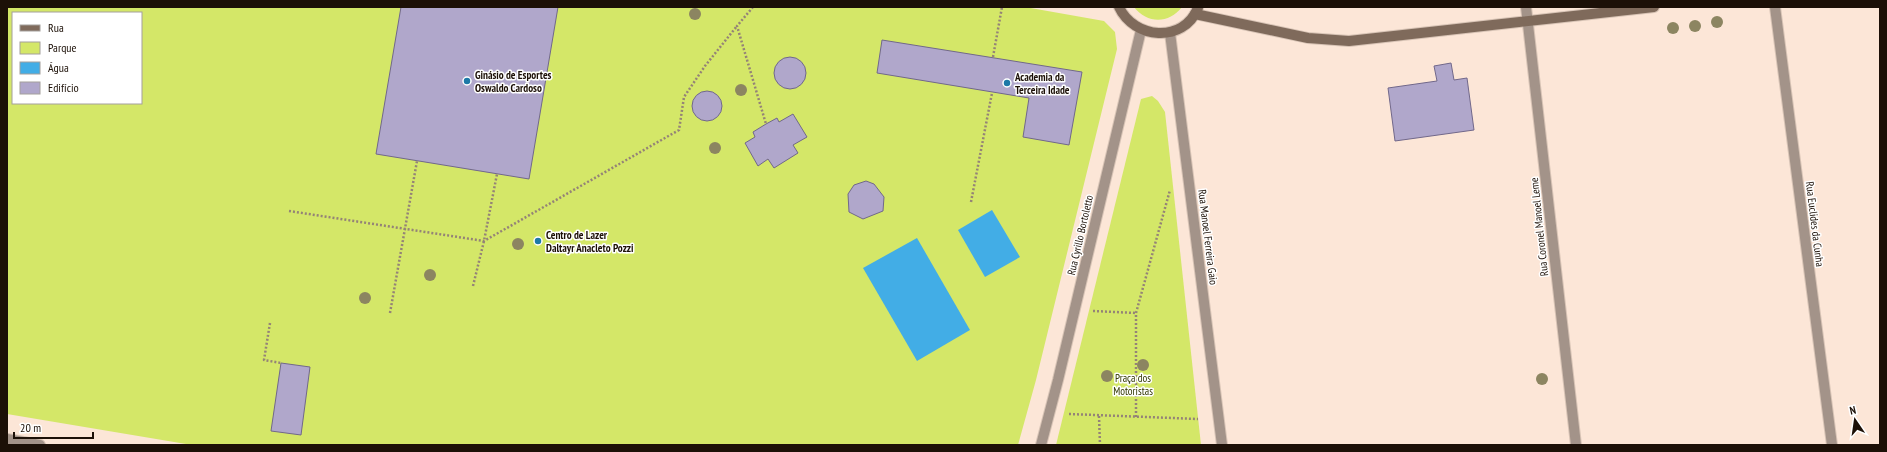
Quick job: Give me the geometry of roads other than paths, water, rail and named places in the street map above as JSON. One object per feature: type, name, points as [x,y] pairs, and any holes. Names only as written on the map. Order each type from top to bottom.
[{"type":"main road","points":[[1119,7],[1123,15],[1131,24],[1141,30],[1155,34],[1170,32],[1189,22],[1197,10],[1308,38],[1349,41],[1654,7]]},
{"type":"street","name":"Rua Coronel Manoel Leme","points":[[1526,7],[1576,445]]},
{"type":"street","name":"Rua Euclides da Cunha","points":[[1775,7],[1832,445]]},
{"type":"street","name":"Rua Cyrillo Bortoletto","points":[[1041,445],[1058,380],[1141,30]]},
{"type":"street","name":"Rua Manoel Ferreira Gaio","points":[[1170,32],[1222,445]]},
{"type":"street","points":[[7,439],[40,445]]},
{"type":"water","points":[[992,210],[1020,257],[985,277],[958,230]]},
{"type":"water","points":[[917,238],[970,330],[917,361],[863,268]]},
{"type":"place","name":"Ginásio de Esportes Oswaldo Cardoso","points":[[467,81]]},
{"type":"place","name":"Academia da Terceira Idade","points":[[1007,83]]},
{"type":"place","name":"Centro de Lazer Daltayr Anacleto Pozzi","points":[[538,241]]},
{"type":"park label","name":"Praça dos Motoristas","points":[[1133,384]]}]
